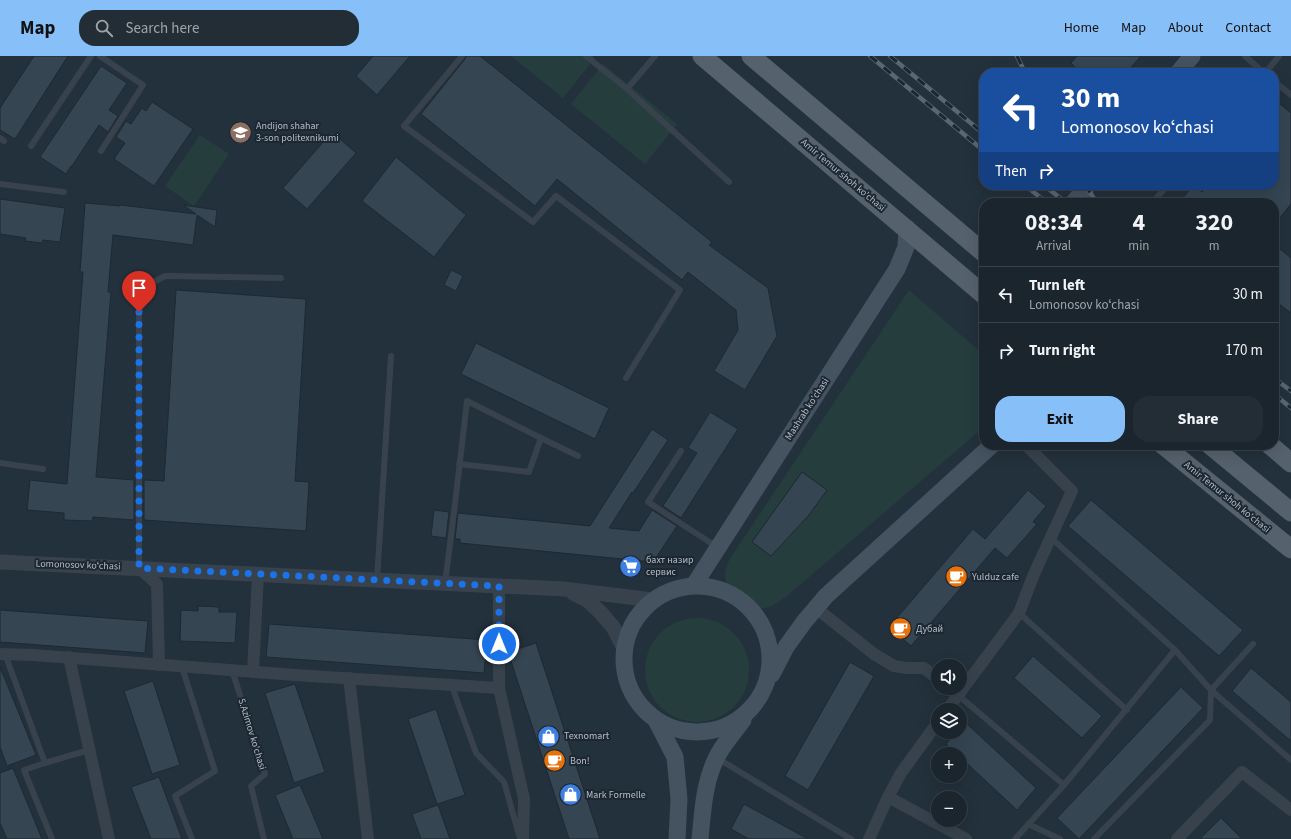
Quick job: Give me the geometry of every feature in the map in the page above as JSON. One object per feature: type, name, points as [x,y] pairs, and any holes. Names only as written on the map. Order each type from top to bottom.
[{"type":"main road","name":"Amir Temur shoh ko'chasi","points":[[702,56],[907,228],[979,291]]},
{"type":"main road","points":[[751,56],[979,249]]},
{"type":"main road","points":[[1182,68],[1192,56]]},
{"type":"main road","points":[[1077,198],[1084,190]]},
{"type":"main road","name":"Mashrab ko'chasi","points":[[694,585],[897,269],[906,248],[907,228]]},
{"type":"main road","points":[[1279,437],[1291,448]]},
{"type":"main road","points":[[700,839],[705,793],[710,773],[719,753],[758,700],[786,647],[826,596],[987,450]]},
{"type":"main road","name":"Amir Temur shoh ko'chasi","points":[[1169,450],[1291,549]]},
{"type":"main road","points":[[1216,450],[1291,512]]},
{"type":"main road","points":[[1276,450],[1291,463]]},
{"type":"main road","points":[[747,714],[727,727],[704,733],[680,731],[657,722],[641,708],[630,690],[624,669],[624,648],[629,630],[639,613],[653,600],[672,589],[694,585],[718,588],[740,599],[757,616],[768,637],[771,661],[766,685]]},
{"type":"main road","points":[[657,722],[674,757],[679,799],[677,839]]},
{"type":"street","points":[[967,675],[1019,612],[1050,537],[1072,491],[1031,450]]},
{"type":"street","name":"Lomonosov koʻchasi","points":[[0,562],[564,589],[653,600]]},
{"type":"street","points":[[139,568],[157,584],[159,665]]},
{"type":"street","points":[[253,672],[258,575]]},
{"type":"street","points":[[499,586],[499,688],[524,799],[522,839]]},
{"type":"street","points":[[564,589],[588,600],[613,627],[624,648]]},
{"type":"street","points":[[816,608],[874,654],[894,666],[924,668],[931,674]]},
{"type":"street","points":[[2,654],[69,657],[182,667],[499,688]]},
{"type":"street","points":[[69,657],[109,839]]},
{"type":"street","points":[[349,678],[368,839]]},
{"type":"street","points":[[868,839],[901,774],[931,732]]},
{"type":"street","points":[[1177,839],[1242,772],[1291,810]]},
{"type":"street","points":[[888,797],[966,839]]},
{"type":"lane","points":[[31,146],[91,56]]},
{"type":"lane","points":[[100,56],[143,85],[101,151]]},
{"type":"lane","points":[[462,56],[404,126],[533,222],[556,196],[680,290],[626,378]]},
{"type":"lane","points":[[586,56],[627,89],[729,182]]},
{"type":"lane","points":[[627,89],[655,56]]},
{"type":"lane","points":[[1245,56],[1258,68]]},
{"type":"lane","points":[[1268,68],[1279,56]]},
{"type":"lane","points":[[1279,85],[1291,95]]},
{"type":"lane","points":[[0,184],[64,192]]},
{"type":"lane","points":[[1156,198],[1164,190]]},
{"type":"lane","points":[[139,568],[139,312],[148,285],[165,276],[281,278]]},
{"type":"lane","points":[[378,580],[391,356]]},
{"type":"lane","points":[[445,584],[467,401],[578,456]]},
{"type":"lane","points":[[459,464],[529,472],[541,438]]},
{"type":"lane","points":[[681,451],[648,502],[718,548]]},
{"type":"lane","points":[[0,463],[43,469]]},
{"type":"lane","points":[[1050,537],[1175,650],[1211,690],[1291,760]]},
{"type":"lane","points":[[1019,612],[1127,710]]},
{"type":"lane","points":[[1094,839],[1210,720],[1211,690],[1253,644]]},
{"type":"lane","points":[[1015,839],[1064,785],[1175,650]]},
{"type":"lane","points":[[2,654],[45,763]]},
{"type":"lane","points":[[182,667],[215,771],[175,796],[192,839]]},
{"type":"lane","name":"S.Azimov ko'chasi","points":[[232,670],[266,774],[251,786],[264,839]]},
{"type":"lane","points":[[451,684],[476,753],[504,782],[522,839]]},
{"type":"lane","points":[[959,695],[1064,785]]},
{"type":"lane","points":[[52,839],[24,770],[89,750]]},
{"type":"lane","points":[[717,758],[851,839]]},
{"type":"lane","points":[[1028,824],[1060,839]]},
{"type":"green space","points":[[511,56],[593,56],[595,58],[563,98]]},
{"type":"green space","points":[[603,64],[677,124],[645,164],[571,104]]},
{"type":"green space","points":[[200,135],[229,154],[194,206],[165,186]]},
{"type":"green space","points":[[909,290],[979,351],[979,431],[787,596],[774,605],[765,608],[751,607],[744,604],[733,595],[726,582],[725,573],[729,560]]},
{"type":"green space","points":[[697,618],[717,622],[734,633],[745,650],[749,670],[745,690],[734,707],[717,718],[697,722],[677,718],[660,707],[649,690],[645,670],[649,650],[660,633],[677,622]]},
{"type":"building","points":[[34,56],[68,56],[15,139],[0,130],[0,108]]},
{"type":"building","points":[[373,56],[410,56],[377,95],[356,76]]},
{"type":"building","points":[[466,56],[480,56],[712,242],[709,245],[768,288],[777,336],[745,390],[714,371],[738,330],[736,310],[688,272],[682,280],[557,179],[535,206],[421,114]]},
{"type":"building","points":[[1077,56],[1141,56],[1130,68],[1076,68],[1071,63]]},
{"type":"building","points":[[101,66],[127,83],[109,110],[118,116],[108,132],[99,125],[66,174],[40,157]]},
{"type":"building","points":[[152,102],[193,129],[154,186],[114,159],[125,143],[116,137],[126,121],[131,124],[142,108],[146,111]]},
{"type":"building","points":[[1279,103],[1291,113],[1291,204],[1279,219],[1279,198],[1183,198],[1189,190],[1199,190],[1202,192],[1203,190],[1279,190]]},
{"type":"building","points":[[332,132],[356,153],[307,209],[283,188]]},
{"type":"building","points":[[396,157],[466,215],[434,257],[362,201]]},
{"type":"building","points":[[0,199],[65,208],[60,242],[43,240],[42,243],[25,241],[26,238],[0,234]]},
{"type":"building","points":[[85,203],[120,205],[196,214],[183,205],[217,210],[215,227],[197,215],[193,245],[113,235],[108,292],[111,292],[96,477],[134,480],[134,520],[93,517],[92,521],[64,520],[64,513],[27,510],[30,480],[67,484],[83,272],[80,272]]},
{"type":"building","points":[[1279,248],[1291,258],[1291,313],[1279,304]]},
{"type":"building","points":[[451,270],[463,276],[456,291],[444,285]]},
{"type":"building","points":[[176,290],[306,299],[295,481],[309,482],[306,531],[144,520],[144,480],[164,481]]},
{"type":"building","points":[[476,343],[609,408],[595,439],[461,374]]},
{"type":"building","points":[[710,412],[738,429],[681,518],[663,506],[697,453],[688,448]]},
{"type":"building","points":[[652,429],[668,440],[609,528],[639,531],[652,510],[677,526],[653,562],[460,543],[460,539],[455,539],[458,513],[590,526]]},
{"type":"building","points":[[802,472],[827,490],[809,515],[771,556],[752,542]]},
{"type":"building","points":[[1028,490],[1046,506],[1033,522],[1037,524],[1007,558],[995,548],[911,646],[889,627],[973,529],[985,539]]},
{"type":"building","points":[[1091,500],[1243,630],[1219,656],[1068,526]]},
{"type":"building","points":[[434,510],[449,512],[446,538],[431,536]]},
{"type":"building","points":[[198,606],[219,607],[219,612],[237,612],[235,643],[180,641],[181,610],[198,611]]},
{"type":"building","points":[[0,610],[148,621],[145,653],[0,642]]},
{"type":"building","points":[[269,624],[487,640],[484,673],[266,657]]},
{"type":"building","points":[[536,643],[600,839],[569,839],[508,652]]},
{"type":"building","points":[[1033,656],[1102,716],[1082,738],[1014,678]]},
{"type":"building","points":[[850,662],[874,676],[808,790],[785,776]]},
{"type":"building","points":[[0,667],[36,755],[7,766],[0,747]]},
{"type":"building","points":[[1251,668],[1291,702],[1291,741],[1232,691]]},
{"type":"building","points":[[153,681],[180,765],[152,774],[124,691]]},
{"type":"building","points":[[295,684],[325,772],[294,783],[265,693]]},
{"type":"building","points":[[1181,687],[1203,708],[1079,839],[1057,818]]},
{"type":"building","points":[[436,709],[465,795],[437,804],[408,719]]},
{"type":"building","points":[[967,724],[1036,788],[1017,810],[967,764],[967,747],[949,747],[946,744],[951,739],[967,739]]},
{"type":"building","points":[[13,768],[42,839],[7,839],[0,823],[0,773]]},
{"type":"building","points":[[159,777],[182,839],[151,839],[131,787]]},
{"type":"building","points":[[300,785],[323,839],[293,839],[275,795]]},
{"type":"building","points":[[744,804],[808,839],[749,839],[731,829]]},
{"type":"building","points":[[438,805],[450,839],[421,839],[412,814]]},
{"type":"building","points":[[1221,818],[1242,839],[1200,839]]},
{"type":"railway","points":[[870,56],[979,147]]},
{"type":"railway","points":[[890,56],[979,130]]},
{"type":"railway","points":[[1017,56],[1023,68]]},
{"type":"railway","points":[[1031,190],[1041,198]]},
{"type":"railway","points":[[1050,190],[1060,198]]},
{"type":"railway","points":[[1088,190],[1094,198]]},
{"type":"railway","points":[[1279,382],[1291,391]]},
{"type":"railway","points":[[1279,398],[1291,408]]},
{"type":"place","name":"Andijon shahar 3-son politexnikumi","points":[[240,132]]},
{"type":"place","name":"бахт назир сервис","points":[[630,566]]},
{"type":"place","name":"Yulduz cafe","points":[[956,577]]},
{"type":"place","name":"Дубай","points":[[901,629]]},
{"type":"place","name":"Texnomart","points":[[548,736]]},
{"type":"place","name":"Bon!","points":[[554,761]]},
{"type":"place","name":"Mark Formelle","points":[[570,795]]},
{"type":"route","points":[[139,312],[139,568],[499,586],[499,644]]}]
